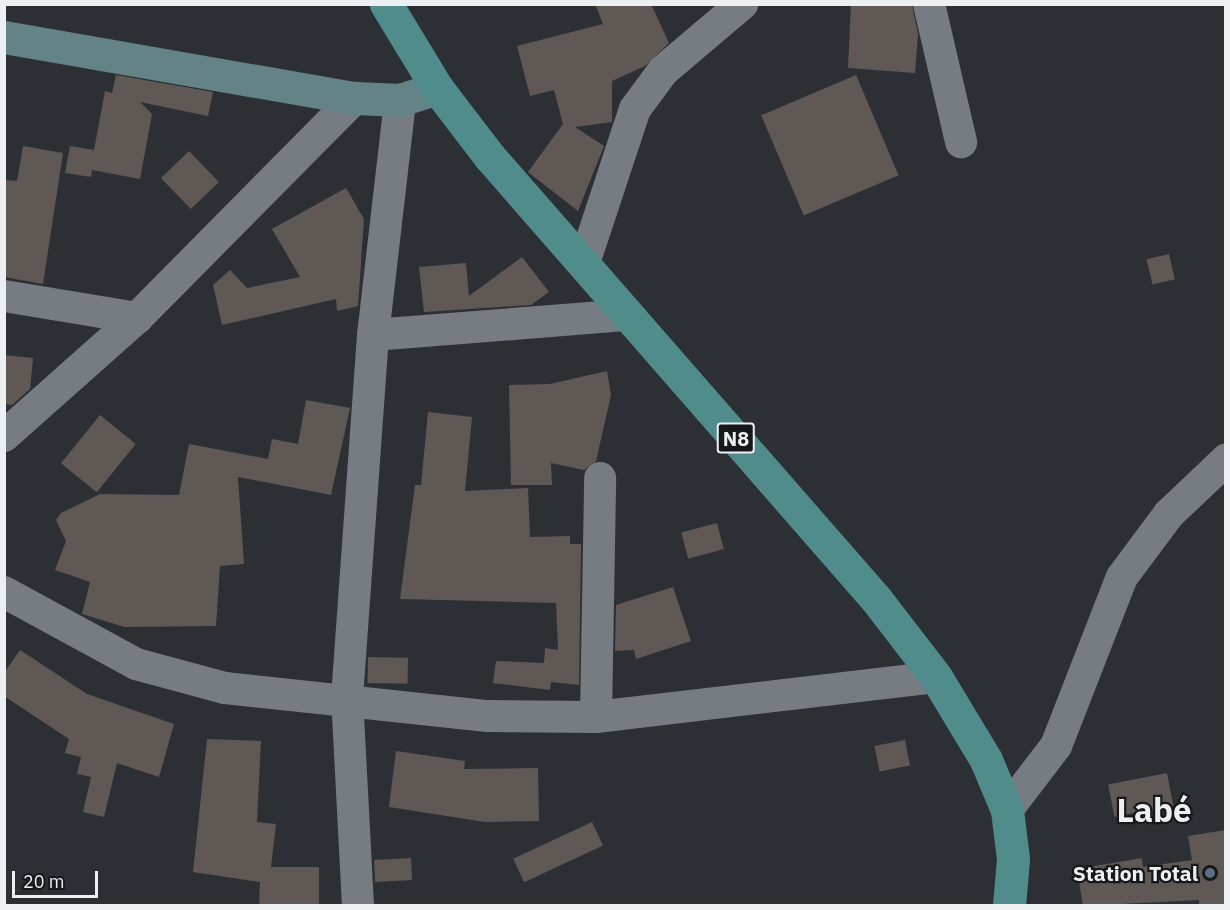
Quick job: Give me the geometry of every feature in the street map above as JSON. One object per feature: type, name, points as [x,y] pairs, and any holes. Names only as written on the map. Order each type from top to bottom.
[{"type":"main road","name":"N8","points":[[386,4],[437,88],[628,315],[876,599],[936,677],[986,760],[1007,810],[1013,859],[1009,906]]},
{"type":"street","points":[[584,263],[635,110],[663,71],[742,4]]},
{"type":"street","points":[[929,4],[961,142]]},
{"type":"street","points":[[4,37],[355,98],[400,100],[437,88]]},
{"type":"street","points":[[4,436],[137,318],[355,98]]},
{"type":"street","points":[[358,906],[347,698],[373,335],[400,100]]},
{"type":"street","points":[[4,296],[137,318]]},
{"type":"street","points":[[373,335],[628,315]]},
{"type":"street","points":[[1007,810],[1056,746],[1122,577],[1170,514],[1226,460]]},
{"type":"street","points":[[596,717],[600,478]]},
{"type":"street","points":[[4,592],[136,664],[225,688],[347,698],[488,716],[596,717],[936,677]]},
{"type":"building","points":[[595,4],[651,4],[669,43],[645,66],[612,81],[612,122],[575,127],[604,146],[578,211],[528,172],[563,124],[554,90],[530,96],[517,46],[603,24]]},
{"type":"building","points":[[851,4],[912,5],[918,34],[915,73],[848,68]]},
{"type":"building","points":[[116,75],[213,92],[208,116],[140,102],[152,114],[140,179],[92,170],[91,177],[65,173],[70,146],[94,150],[105,91],[112,93]]},
{"type":"building","points":[[856,75],[899,175],[804,216],[761,115]]},
{"type":"building","points":[[23,146],[63,153],[43,284],[4,277],[4,180],[17,181]]},
{"type":"building","points":[[189,151],[219,182],[191,209],[161,178]]},
{"type":"building","points":[[346,188],[364,219],[358,306],[337,311],[336,299],[222,325],[213,285],[230,270],[247,288],[300,277],[272,229]]},
{"type":"building","points":[[1169,254],[1175,279],[1152,285],[1147,259]]},
{"type":"building","points":[[522,257],[549,292],[531,305],[424,312],[419,267],[466,263],[469,296]]},
{"type":"building","points":[[4,355],[33,358],[30,389],[12,405],[4,404]]},
{"type":"building","points":[[607,371],[611,395],[596,461],[584,470],[551,463],[552,485],[511,485],[509,385],[550,384]]},
{"type":"building","points":[[306,400],[350,408],[331,495],[238,477],[244,564],[220,566],[216,626],[125,627],[82,614],[90,582],[55,570],[66,541],[56,520],[61,513],[100,494],[179,495],[189,444],[268,459],[272,439],[298,444]]},
{"type":"building","points":[[428,412],[472,417],[465,491],[528,488],[530,537],[570,536],[570,544],[581,544],[579,685],[551,682],[550,690],[493,683],[496,661],[544,663],[545,648],[558,650],[556,603],[400,599],[415,485],[421,485]]},
{"type":"building","points":[[100,415],[136,444],[97,492],[61,463]]},
{"type":"building","points":[[717,523],[724,549],[688,559],[681,533]]},
{"type":"building","points":[[673,587],[691,641],[636,659],[634,650],[615,651],[616,605]]},
{"type":"building","points":[[20,650],[87,694],[174,724],[159,777],[117,763],[104,817],[83,812],[91,777],[77,774],[81,757],[65,753],[69,739],[4,696],[4,673]]},
{"type":"building","points":[[368,657],[408,658],[408,684],[368,683]]},
{"type":"building","points":[[207,739],[261,741],[257,822],[276,824],[271,867],[319,867],[319,906],[259,906],[260,882],[193,872]]},
{"type":"building","points":[[905,740],[910,766],[880,771],[875,746]]},
{"type":"building","points":[[396,751],[465,761],[464,769],[538,768],[539,821],[485,822],[389,807]]},
{"type":"building","points":[[1167,773],[1173,805],[1114,817],[1108,784]]},
{"type":"building","points":[[592,822],[603,846],[524,882],[513,859]]},
{"type":"building","points":[[1226,830],[1226,906],[1199,906],[1199,900],[1083,906],[1077,869],[1142,858],[1143,867],[1192,860],[1188,836]]},
{"type":"building","points":[[411,858],[412,880],[375,882],[374,860]]},
{"type":"place","name":"Station Total","points":[[1210,873]]},
{"type":"district","name":"Labé","points":[[1154,810]]}]
